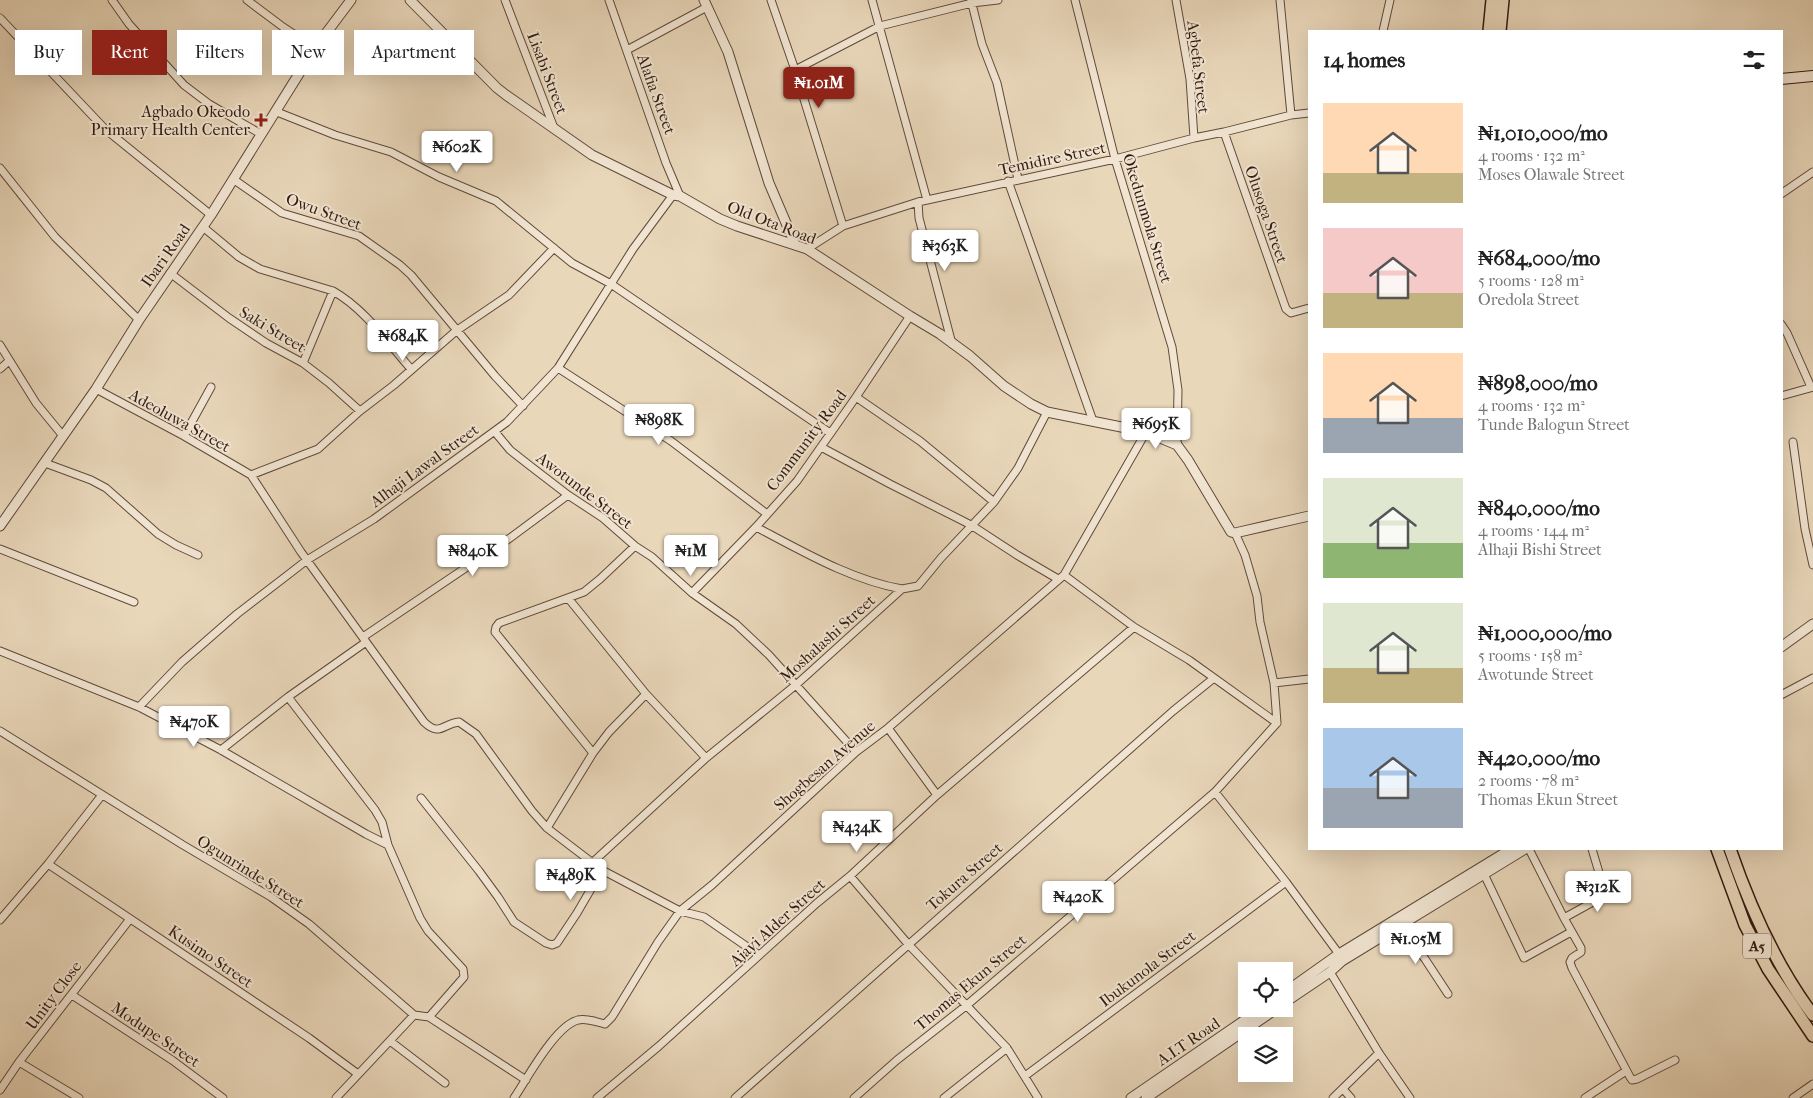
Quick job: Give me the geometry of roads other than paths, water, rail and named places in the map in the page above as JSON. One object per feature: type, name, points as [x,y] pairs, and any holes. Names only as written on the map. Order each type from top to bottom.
[{"type":"highway","points":[[1489,30],[1492,0]]},
{"type":"highway","points":[[1500,30],[1504,0]]},
{"type":"highway","name":"A5","points":[[1717,850],[1742,916],[1768,969],[1813,1036]]},
{"type":"highway","name":"A5","points":[[1730,850],[1756,914],[1781,968],[1813,1015]]},
{"type":"main road","points":[[1783,79],[1813,76]]},
{"type":"street","points":[[112,0],[129,24],[184,85],[209,104],[261,134]]},
{"type":"street","points":[[247,0],[288,30]]},
{"type":"street","name":"Ibari Road","points":[[329,30],[352,0]]},
{"type":"street","name":"Old Ota Road","points":[[410,0],[497,88],[592,154],[720,219],[808,249],[940,334],[952,345],[970,356],[1014,394],[1047,412],[1146,432],[1177,446]]},
{"type":"street","name":"Lisabi Street","points":[[505,0],[554,128]]},
{"type":"street","name":"Alafia Street","points":[[609,0],[677,196]]},
{"type":"street","points":[[771,0],[795,70],[843,226]]},
{"type":"street","points":[[872,0],[927,200]]},
{"type":"street","points":[[795,70],[880,26],[972,2],[998,0]]},
{"type":"street","name":"Okedunmola Street","points":[[1075,0],[1115,159],[1172,347],[1178,390],[1177,446]]},
{"type":"street","name":"Agbefa Street","points":[[1176,0],[1190,79],[1194,138]]},
{"type":"street","points":[[1280,0],[1291,115]]},
{"type":"street","points":[[1383,30],[1390,0]]},
{"type":"street","points":[[972,2],[982,44],[997,83],[1018,179]]},
{"type":"street","points":[[627,50],[706,3],[728,52],[770,183],[795,244]]},
{"type":"street","points":[[0,18],[105,129],[211,215]]},
{"type":"street","name":"Ibari Road","points":[[0,526],[96,390],[139,320],[211,215],[299,75]]},
{"type":"street","points":[[277,112],[335,135],[391,152],[439,177],[496,201],[572,263],[611,284],[830,433]]},
{"type":"street","name":"Temidire Street","points":[[808,249],[843,226],[918,202],[1115,159],[1291,115],[1308,113]]},
{"type":"street","name":"Olusoga Street","points":[[1224,132],[1286,309],[1291,313],[1308,308]]},
{"type":"street","points":[[0,168],[55,237],[139,320]]},
{"type":"street","points":[[1783,193],[1813,172]]},
{"type":"street","name":"Owu Street","points":[[233,180],[282,213],[307,222],[348,232],[400,265],[411,275],[456,331],[523,406]]},
{"type":"street","points":[[1008,181],[1093,421]]},
{"type":"street","name":"Alhaji Lawal Street","points":[[139,707],[182,662],[237,614],[307,560],[374,518],[507,422],[558,368],[633,249],[677,196]]},
{"type":"street","points":[[918,202],[919,218],[952,345]]},
{"type":"street","points":[[203,227],[239,257],[260,269],[333,291],[356,307],[411,369]]},
{"type":"street","points":[[554,248],[509,294],[456,331],[394,385],[360,411],[318,449],[251,475],[307,560],[424,722],[432,729],[438,730],[459,722],[476,734],[532,811],[547,828],[602,870],[680,911],[704,917],[759,955]]},
{"type":"street","name":"Saki Street","points":[[170,274],[266,343],[303,363],[329,382],[360,411]]},
{"type":"street","points":[[303,363],[333,291]]},
{"type":"street","name":"Community Road","points":[[692,592],[756,527],[797,481],[910,316]]},
{"type":"street","points":[[1783,327],[1812,387],[1783,395]]},
{"type":"street","points":[[0,345],[36,403],[63,436]]},
{"type":"street","points":[[0,369],[9,361]]},
{"type":"street","points":[[558,368],[671,441],[767,514]]},
{"type":"street","points":[[184,436],[211,387]]},
{"type":"street","name":"Adeoluwa Street","points":[[96,390],[184,436],[251,475]]},
{"type":"street","points":[[856,397],[920,442],[994,502]]},
{"type":"street","name":"Moshalashi Street","points":[[593,862],[706,758],[796,684],[902,589],[918,586],[941,558],[994,502],[1018,468],[1047,412]]},
{"type":"street","name":"Awotunde Street","points":[[494,432],[510,450],[568,495],[603,518],[692,592],[736,624],[769,654],[856,752]]},
{"type":"street","name":"Shogbesan Avenue","points":[[514,1098],[542,1055],[563,1029],[576,1021],[586,1020],[605,1024],[612,1017],[658,942],[680,911],[712,886],[856,752],[888,728],[1061,577],[1146,432]]},
{"type":"street","points":[[1793,442],[1802,509],[1813,565]]},
{"type":"street","points":[[1177,446],[1188,460],[1229,529],[1235,533],[1245,555],[1257,596],[1260,622],[1274,683],[1277,722]]},
{"type":"street","points":[[821,447],[971,525],[1017,555],[1061,577],[1134,628],[1189,660],[1277,722]]},
{"type":"street","points":[[45,463],[91,480],[106,488],[158,534],[198,555]]},
{"type":"street","points":[[221,750],[288,696],[568,495]]},
{"type":"street","points":[[1235,533],[1308,516]]},
{"type":"street","points":[[756,527],[833,566],[885,586],[902,589]]},
{"type":"street","points":[[593,753],[495,632],[496,626],[499,623],[568,598],[592,586],[635,546]]},
{"type":"street","points":[[0,549],[134,602]]},
{"type":"street","points":[[568,598],[646,694],[706,758]]},
{"type":"street","points":[[1783,646],[1813,624]]},
{"type":"street","name":"Ajayi Alder Street","points":[[597,1098],[659,1046],[850,876],[937,795],[1134,628]]},
{"type":"street","points":[[0,651],[139,707],[221,750],[388,845]]},
{"type":"street","name":"Tokura Street","points":[[734,1098],[1166,718],[1214,678]]},
{"type":"street","points":[[1783,694],[1813,678]]},
{"type":"street","points":[[1274,683],[1308,679]]},
{"type":"street","points":[[547,828],[593,753],[609,732],[646,694]]},
{"type":"street","points":[[288,696],[375,810],[382,822],[388,845],[420,918],[428,931],[463,969],[465,974],[462,980],[429,1017]]},
{"type":"street","name":"Thomas Ekun Street","points":[[854,1098],[897,1060],[967,1005],[1216,792],[1277,722]]},
{"type":"street","points":[[888,728],[937,795]]},
{"type":"street","name":"Ogunrinde Street","points":[[0,731],[272,897],[309,924],[414,1015]]},
{"type":"street","points":[[1216,792],[1339,954]]},
{"type":"street","points":[[0,920],[48,864],[102,795]]},
{"type":"street","points":[[421,798],[498,897],[514,922],[546,943],[552,945],[557,942],[577,913],[602,870]]},
{"type":"street","points":[[1293,997],[1330,972],[1342,960],[1371,938],[1509,850]]},
{"type":"street","points":[[1293,987],[1339,954],[1400,925],[1525,850]]},
{"type":"street","points":[[1528,850],[1581,948],[1581,952],[1572,958],[1570,962],[1626,1072],[1632,1080],[1637,1079],[1675,1060]]},
{"type":"street","points":[[1592,850],[1606,896]]},
{"type":"street","name":"Kusimo Street","points":[[48,864],[309,1038],[358,1074]]},
{"type":"street","points":[[1484,874],[1524,958],[1571,932]]},
{"type":"street","points":[[850,876],[908,944],[1007,1048],[1038,1098]]},
{"type":"street","name":"Ibukunola Street","points":[[1025,1076],[1286,882]]},
{"type":"street","points":[[1564,918],[1620,887]]},
{"type":"street","name":"Unity Close","points":[[0,1090],[19,1062],[130,918]]},
{"type":"street","points":[[1400,925],[1448,994]]},
{"type":"street","points":[[1330,972],[1379,1053],[1410,1098]]},
{"type":"street","name":"Modupe Street","points":[[72,995],[172,1060],[223,1098]]},
{"type":"street","points":[[336,1098],[414,1015],[429,1017],[526,1080]]},
{"type":"street","name":"A.I.T Road","points":[[1131,1098],[1249,1017]]},
{"type":"street","name":"A.I.T Road","points":[[1146,1098],[1264,1017]]},
{"type":"street","points":[[390,1041],[445,1083]]},
{"type":"street","points":[[944,1098],[1007,1048]]},
{"type":"street","points":[[1333,1098],[1379,1053]]},
{"type":"street","points":[[19,1062],[79,1098]]},
{"type":"street","points":[[1585,1098],[1626,1072]]},
{"type":"street","points":[[1793,1098],[1813,1084]]},
{"type":"street","points":[[1343,1089],[1351,1098]]},
{"type":"place","name":"Agbado Okeodo Primary Health Center","points":[[261,120]]}]
